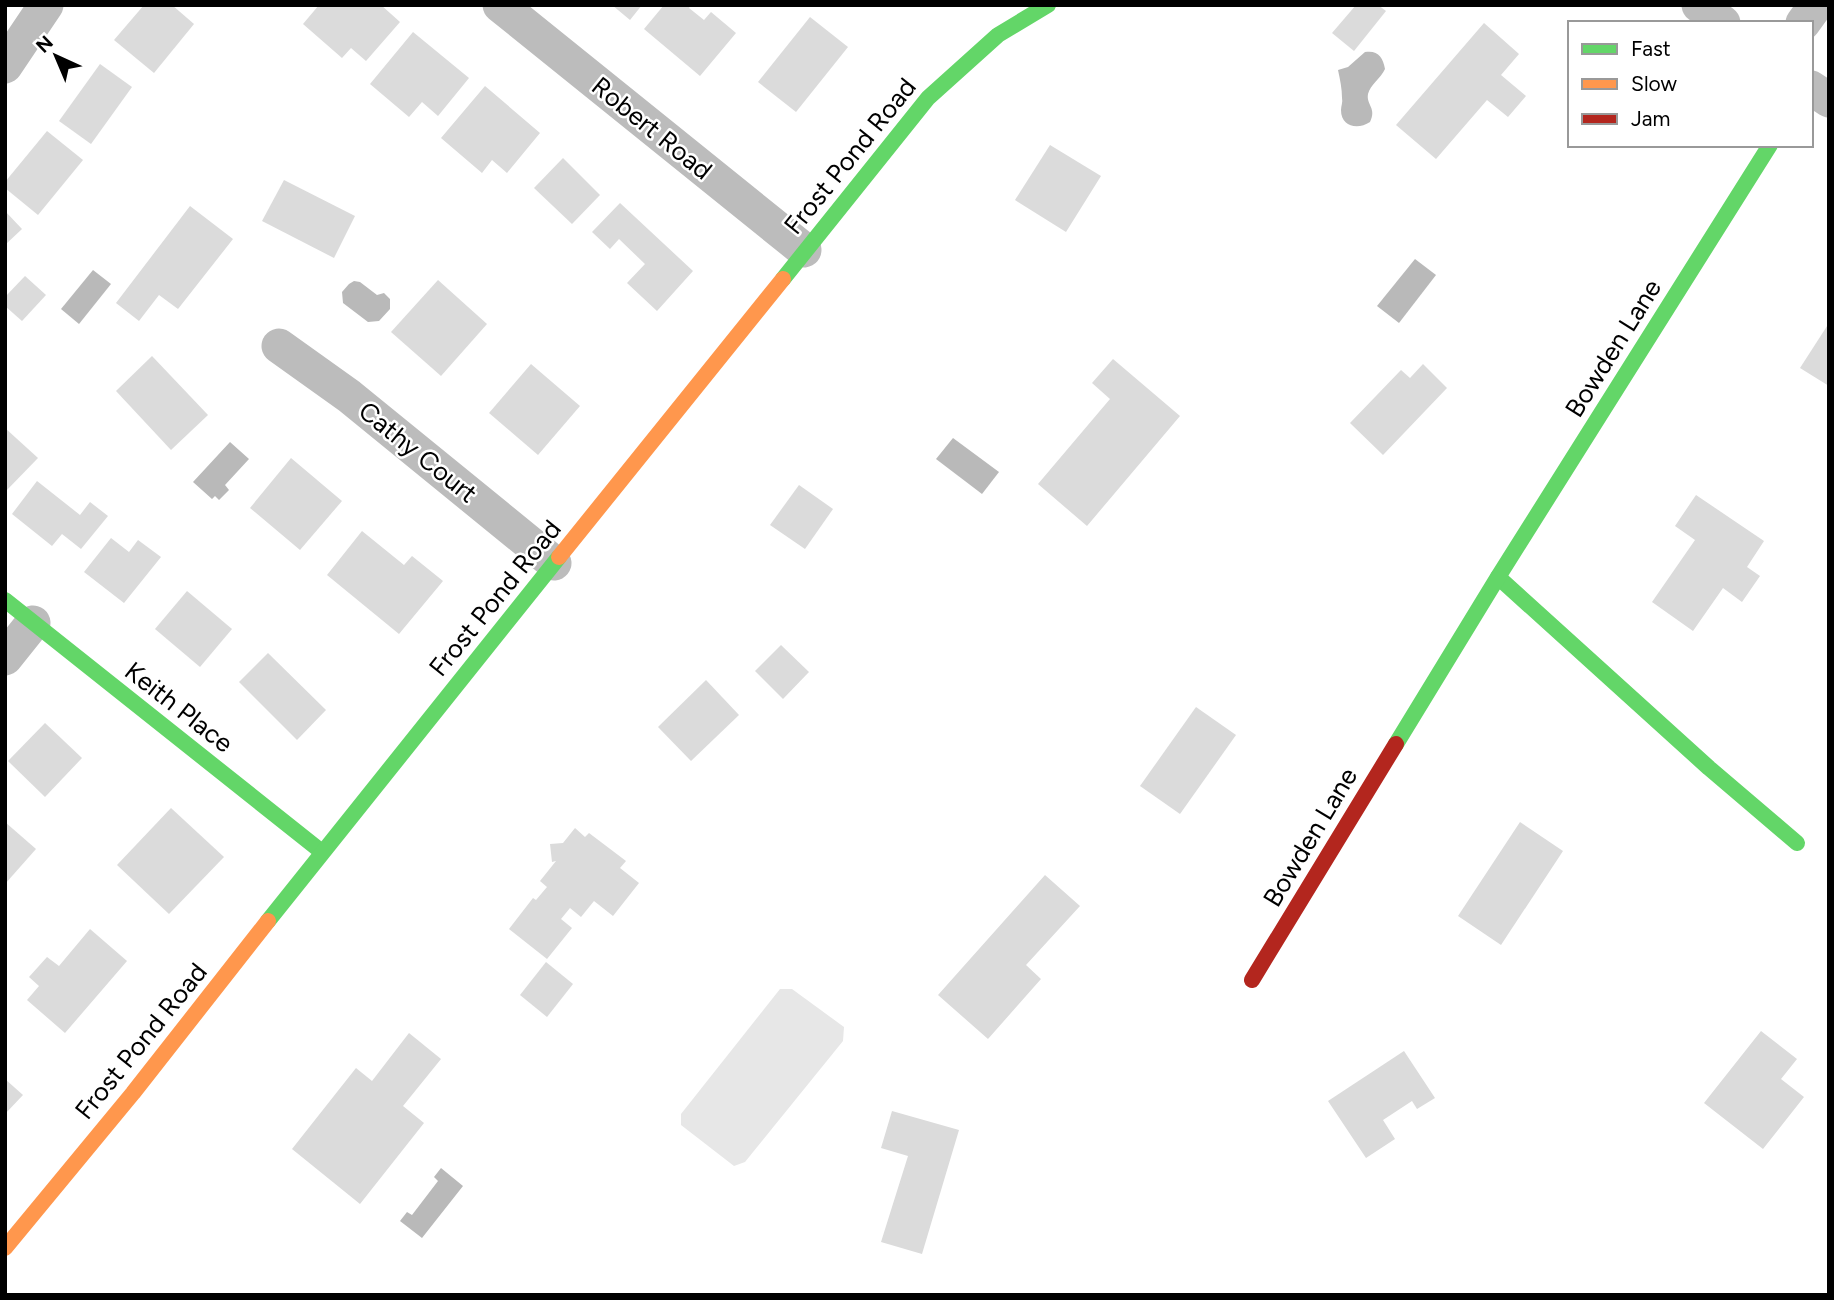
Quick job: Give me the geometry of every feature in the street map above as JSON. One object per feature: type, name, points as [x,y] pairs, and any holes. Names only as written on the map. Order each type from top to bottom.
[{"type":"street","points":[[5,66],[46,5]]},
{"type":"street","name":"Robert Road","points":[[500,5],[804,250]]},
{"type":"street","name":"Frost Pond Road","points":[[5,1248],[928,98],[980,48],[1018,19],[1048,5]]},
{"type":"street","points":[[1699,5],[1720,21]]},
{"type":"street","points":[[1804,21],[1816,5]]},
{"type":"street","points":[[1813,89],[1829,100]]},
{"type":"street","name":"Bowden Lane","points":[[1252,980],[1498,577],[1769,147]]},
{"type":"street","name":"Cathy Court","points":[[279,345],[349,396],[554,563]]},
{"type":"street","points":[[1498,577],[1709,768],[1797,843]]},
{"type":"street","name":"Keith Place","points":[[5,600],[322,852]]},
{"type":"street","points":[[5,658],[33,623]]},
{"type":"shaded area","points":[[1365,52],[1379,55],[1385,69],[1368,94],[1372,110],[1370,122],[1356,126],[1347,123],[1342,116],[1342,91],[1338,70],[1348,67]]},
{"type":"shaded area","points":[[1415,259],[1436,275],[1399,323],[1377,306]]},
{"type":"shaded area","points":[[93,270],[111,284],[79,324],[61,309]]},
{"type":"shaded area","points":[[354,281],[360,282],[377,295],[384,293],[390,299],[390,309],[379,321],[368,322],[343,303],[342,292]]},
{"type":"shaded area","points":[[953,438],[999,472],[982,494],[936,459]]},
{"type":"shaded area","points":[[230,442],[249,459],[225,485],[229,490],[219,500],[215,496],[212,499],[193,482]]},
{"type":"shaded area","points":[[780,989],[792,989],[844,1027],[843,1041],[745,1162],[734,1166],[681,1125],[681,1114]]},
{"type":"shaded area","points":[[441,1168],[463,1186],[422,1238],[400,1221],[407,1212],[412,1215],[438,1181],[434,1177]]},
{"type":"building","points":[[144,5],[172,5],[194,24],[154,73],[114,40]]},
{"type":"building","points":[[319,5],[381,5],[400,22],[366,61],[351,48],[342,58],[303,24]]},
{"type":"building","points":[[612,5],[642,5],[630,20]]},
{"type":"building","points":[[664,5],[691,5],[689,8],[704,20],[711,12],[736,33],[700,76],[644,29]]},
{"type":"building","points":[[1356,5],[1378,5],[1386,11],[1354,51],[1332,33]]},
{"type":"building","points":[[810,17],[848,47],[796,112],[758,82]]},
{"type":"building","points":[[1484,23],[1519,54],[1501,75],[1526,96],[1508,117],[1487,100],[1436,159],[1396,125]]},
{"type":"building","points":[[413,32],[469,78],[438,116],[422,102],[409,117],[370,84]]},
{"type":"building","points":[[100,64],[132,87],[91,144],[59,121]]},
{"type":"building","points":[[485,86],[540,133],[507,173],[492,160],[482,173],[441,138]]},
{"type":"building","points":[[47,131],[83,160],[38,215],[5,188],[5,182]]},
{"type":"building","points":[[1050,145],[1101,176],[1066,232],[1015,200]]},
{"type":"building","points":[[563,158],[600,195],[572,224],[534,188]]},
{"type":"building","points":[[284,180],[355,216],[334,258],[262,221]]},
{"type":"building","points":[[620,203],[693,271],[657,311],[627,283],[645,264],[619,239],[610,249],[592,232]]},
{"type":"building","points":[[190,206],[233,239],[178,309],[159,295],[139,321],[116,303]]},
{"type":"building","points":[[5,211],[22,229],[5,245]]},
{"type":"building","points":[[25,276],[46,295],[22,321],[5,306],[5,297]]},
{"type":"building","points":[[438,280],[487,324],[441,376],[391,332]]},
{"type":"building","points":[[1829,323],[1829,386],[1800,368]]},
{"type":"building","points":[[152,356],[208,415],[171,450],[116,391]]},
{"type":"building","points":[[1113,359],[1180,416],[1087,526],[1038,484],[1110,399],[1092,383]]},
{"type":"building","points":[[531,364],[580,406],[538,455],[489,413]]},
{"type":"building","points":[[1423,364],[1447,388],[1383,455],[1350,423],[1401,370],[1410,378]]},
{"type":"building","points":[[5,428],[38,458],[5,492]]},
{"type":"building","points":[[291,458],[342,501],[300,550],[250,508]]},
{"type":"building","points":[[37,481],[80,515],[90,502],[108,516],[81,549],[62,534],[52,546],[12,514]]},
{"type":"building","points":[[799,485],[833,509],[805,549],[770,525]]},
{"type":"building","points":[[1696,495],[1764,541],[1747,567],[1760,576],[1742,602],[1723,588],[1693,631],[1652,602],[1695,540],[1675,526]]},
{"type":"building","points":[[362,531],[404,565],[412,556],[443,581],[399,634],[327,575]]},
{"type":"building","points":[[111,538],[129,552],[138,540],[161,557],[124,603],[84,572]]},
{"type":"building","points":[[187,591],[232,629],[200,667],[155,629]]},
{"type":"building","points":[[781,645],[809,672],[783,699],[755,671]]},
{"type":"building","points":[[268,653],[326,710],[297,740],[239,682]]},
{"type":"building","points":[[706,680],[739,715],[691,761],[658,727]]},
{"type":"building","points":[[1196,707],[1236,735],[1180,814],[1140,786]]},
{"type":"building","points":[[45,723],[82,758],[45,797],[8,761]]},
{"type":"building","points":[[171,808],[224,857],[169,914],[117,865]]},
{"type":"building","points":[[5,822],[36,849],[5,884]]},
{"type":"building","points":[[1520,822],[1563,851],[1501,945],[1458,916]]},
{"type":"building","points":[[575,828],[585,837],[589,833],[626,861],[620,868],[639,883],[613,916],[594,901],[581,917],[570,908],[561,919],[572,928],[547,959],[509,929],[533,898],[536,900],[547,887],[540,881],[556,861],[552,862],[550,844],[563,843]]},
{"type":"building","points":[[1045,875],[1080,906],[1026,965],[1041,979],[988,1039],[938,995]]},
{"type":"building","points":[[90,929],[127,961],[65,1033],[27,1000],[39,986],[29,977],[47,957],[59,966]]},
{"type":"building","points":[[546,962],[573,984],[547,1017],[520,995]]},
{"type":"building","points":[[1761,1031],[1797,1059],[1781,1079],[1804,1097],[1763,1149],[1704,1103]]},
{"type":"building","points":[[409,1033],[441,1059],[403,1106],[424,1123],[360,1204],[292,1149],[356,1068],[372,1081]]},
{"type":"building","points":[[1404,1051],[1435,1098],[1417,1109],[1412,1101],[1383,1120],[1395,1139],[1366,1158],[1328,1101]]},
{"type":"building","points":[[5,1079],[23,1095],[5,1114]]},
{"type":"building","points":[[892,1111],[959,1130],[922,1254],[881,1242],[908,1156],[881,1148]]},
{"type":"traffic: fast","points":[[783,279],[928,98],[998,35],[1048,5]]},
{"type":"traffic: fast","points":[[1396,744],[1769,147]]},
{"type":"traffic: fast","points":[[268,921],[559,557]]},
{"type":"traffic: fast","points":[[1498,577],[1709,768],[1797,843]]},
{"type":"traffic: fast","points":[[5,600],[322,852]]},
{"type":"traffic: slow","points":[[559,557],[783,279]]},
{"type":"traffic: slow","points":[[5,1248],[133,1093],[268,921]]},
{"type":"traffic: jam","points":[[1252,980],[1396,744]]}]
